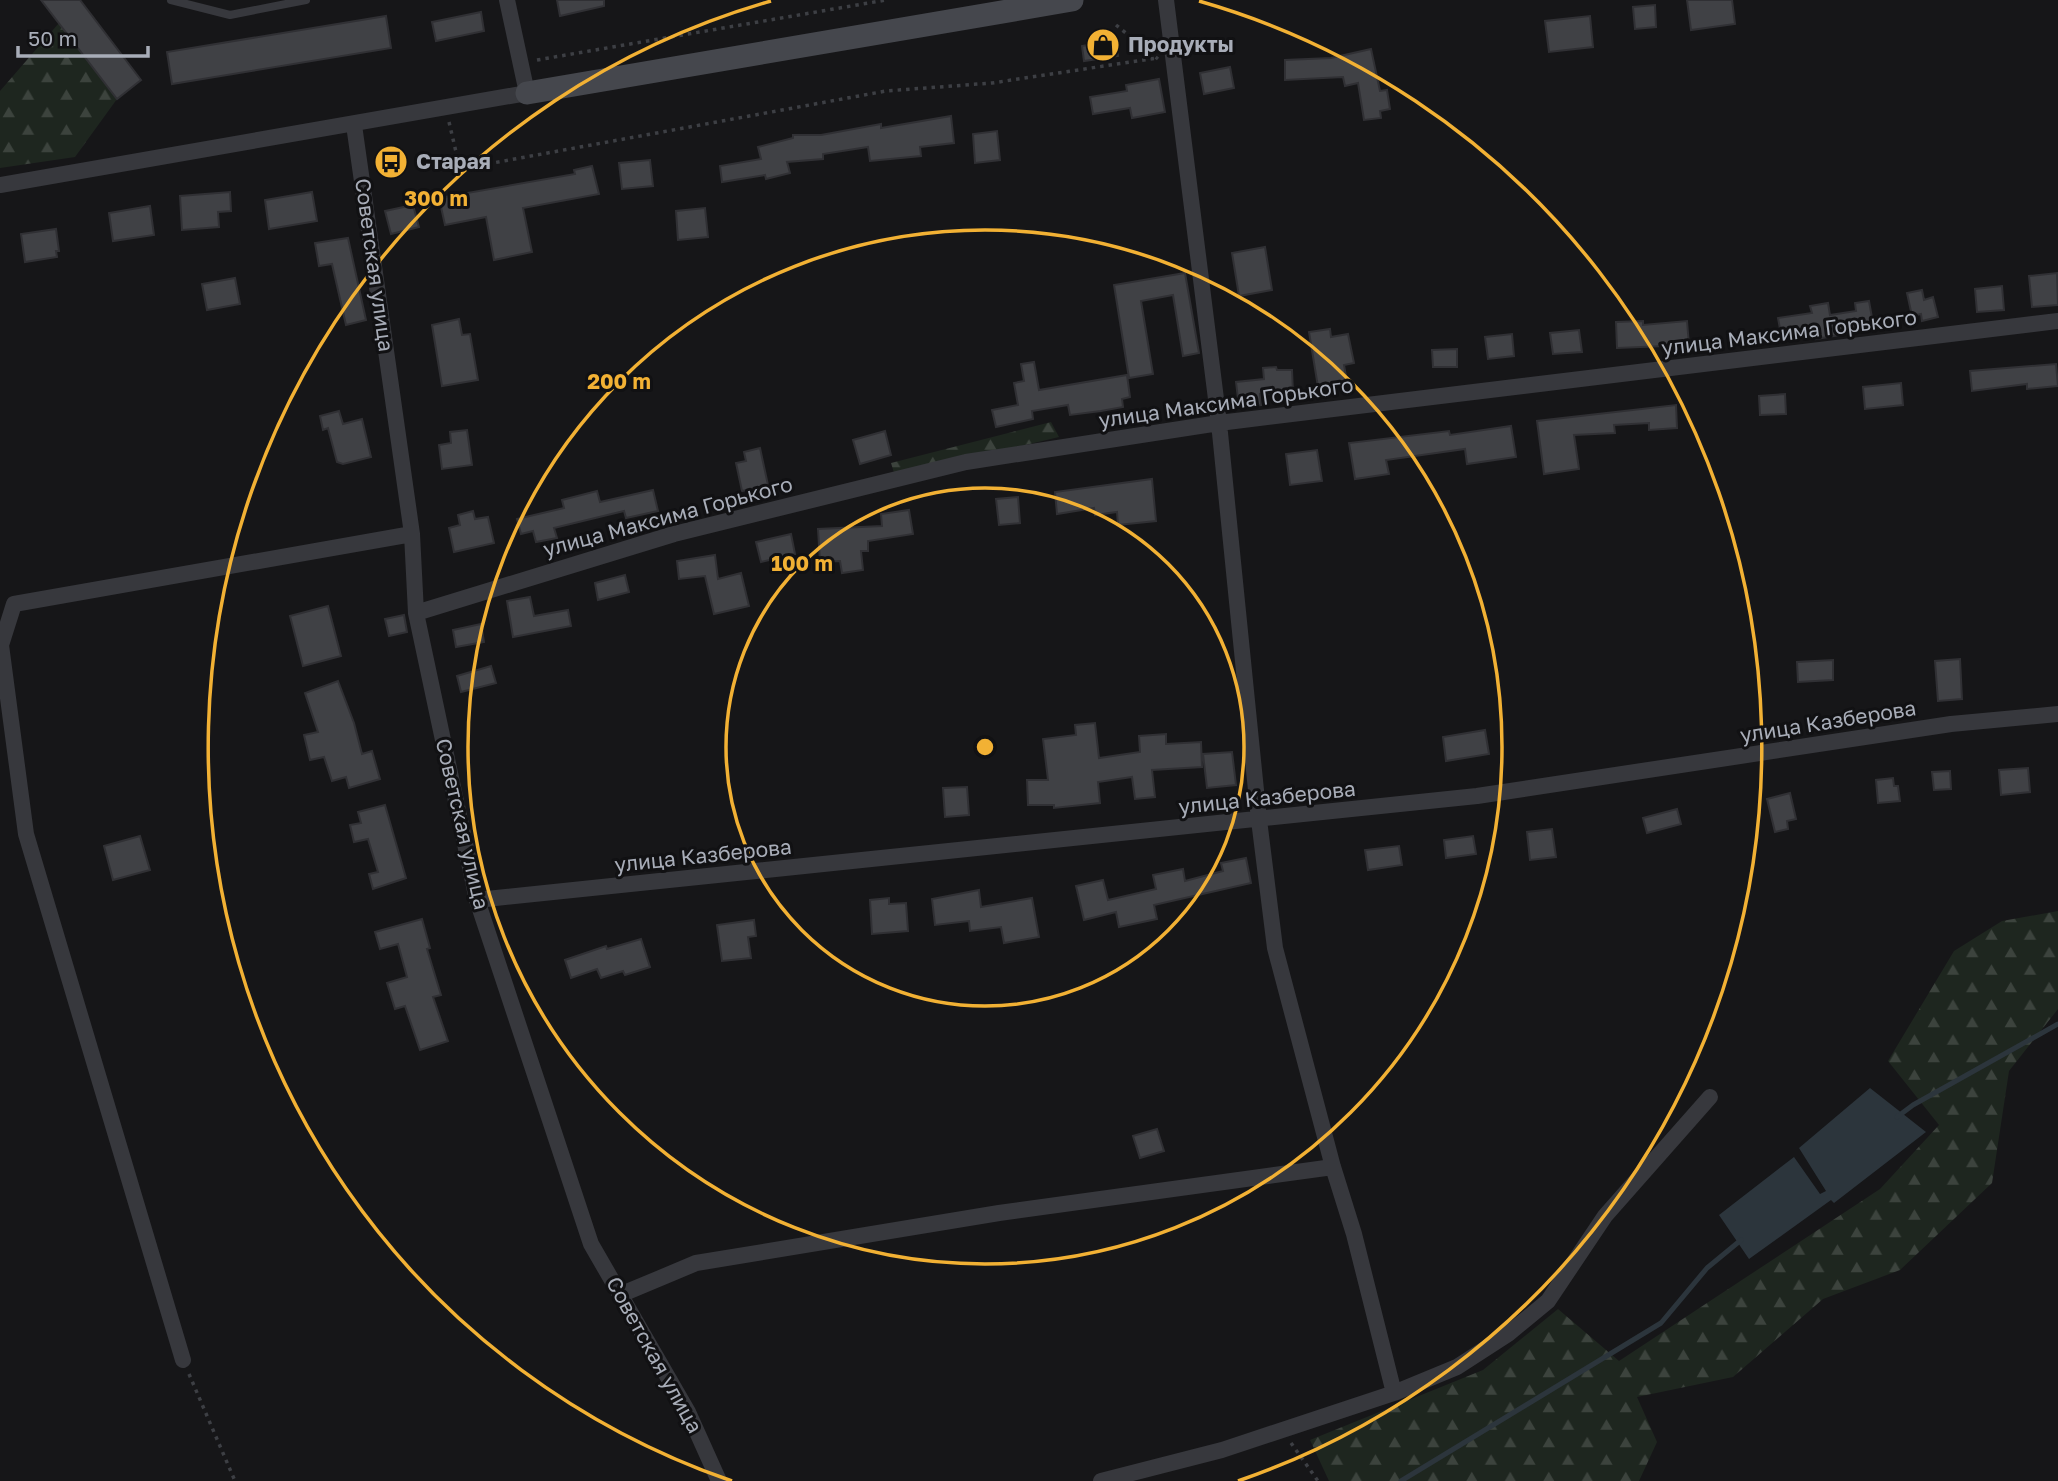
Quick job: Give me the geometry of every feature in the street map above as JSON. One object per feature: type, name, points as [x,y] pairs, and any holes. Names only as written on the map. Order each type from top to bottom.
[{"type":"street","points":[[507,0],[527,93]]},
{"type":"street","points":[[0,185],[1072,0]]},
{"type":"street","points":[[1166,0],[1219,423],[1259,820],[1275,948],[1333,1167],[1354,1234],[1394,1393]]},
{"type":"street","name":"Советская улица","points":[[354,125],[412,534],[416,613],[477,900],[591,1244],[688,1412],[719,1481]]},
{"type":"street","name":"улица Максима Горького","points":[[416,613],[674,534],[966,462],[1219,423],[2058,321]]},
{"type":"street","points":[[183,1360],[26,834],[1,645],[14,604],[412,534]]},
{"type":"street","name":"улица Казберова","points":[[477,900],[1477,796],[1951,724],[2058,714]]},
{"type":"street","points":[[1101,1481],[1222,1450],[1394,1393],[1457,1367],[1508,1334],[1548,1301],[1605,1216],[1710,1097]]},
{"type":"street","points":[[622,1294],[696,1263],[999,1213],[1333,1167]]},
{"type":"lane","points":[[171,0],[230,15],[306,0]]},
{"type":"path","points":[[520,62],[886,0]]},
{"type":"path","points":[[1116,25],[1175,73]]},
{"type":"path","points":[[446,108],[460,169],[886,91],[992,83],[1157,58]]},
{"type":"path","points":[[183,1360],[235,1481]]},
{"type":"path","points":[[1280,1429],[1318,1481]]},
{"type":"green space","points":[[59,23],[117,99],[75,157],[0,168],[0,91]]},
{"type":"green space","points":[[1051,422],[1059,437],[895,476],[891,463]]},
{"type":"green space","points":[[2058,911],[2058,1009],[2009,1071],[1992,1183],[1900,1270],[1823,1299],[1733,1377],[1637,1397],[1657,1442],[1639,1481],[1329,1481],[1310,1440],[1483,1370],[1558,1309],[1619,1361],[1880,1189],[1939,1125],[1888,1061],[1954,951],[2002,921]]},
{"type":"shaded area","points":[[1870,1088],[1926,1132],[1834,1203],[1831,1200],[1749,1259],[1719,1215],[1794,1157],[1820,1194],[1826,1191],[1799,1148]]},
{"type":"building","points":[[41,0],[80,0],[141,80],[117,99]]},
{"type":"building","points":[[557,0],[604,0],[604,6],[560,16]]},
{"type":"building","points":[[1687,0],[1732,0],[1735,24],[1691,30]]},
{"type":"building","points":[[1655,5],[1656,27],[1635,29],[1633,7]]},
{"type":"building","points":[[481,12],[484,31],[436,41],[432,22]]},
{"type":"building","points":[[386,16],[391,48],[172,84],[167,52]]},
{"type":"building","points":[[1590,16],[1593,47],[1549,52],[1545,21]]},
{"type":"building","points":[[1115,40],[1118,56],[1084,61],[1082,46]]},
{"type":"building","points":[[1371,49],[1380,91],[1387,90],[1390,109],[1380,111],[1381,118],[1364,120],[1358,83],[1345,86],[1343,77],[1285,80],[1285,60],[1331,58]]},
{"type":"building","points":[[1230,67],[1234,88],[1204,94],[1200,73]]},
{"type":"building","points":[[1159,79],[1165,112],[1132,118],[1130,108],[1093,114],[1090,97],[1127,91],[1126,85]]},
{"type":"building","points":[[951,116],[954,143],[920,147],[921,156],[870,161],[868,147],[823,154],[823,159],[787,162],[790,173],[766,179],[765,175],[722,182],[720,166],[761,159],[758,147],[793,138],[793,135],[821,135],[881,124],[881,128]]},
{"type":"building","points":[[997,131],[1000,160],[975,163],[973,134]]},
{"type":"building","points":[[650,160],[653,186],[622,189],[619,163]]},
{"type":"building","points":[[592,166],[599,194],[523,208],[532,252],[494,260],[486,217],[445,225],[439,198],[575,174],[574,170]]},
{"type":"building","points":[[230,192],[231,211],[218,212],[219,227],[182,230],[180,196]]},
{"type":"building","points":[[312,192],[317,221],[269,229],[265,200]]},
{"type":"building","points":[[413,205],[419,227],[391,234],[385,211]]},
{"type":"building","points":[[150,206],[154,235],[113,241],[109,213]]},
{"type":"building","points":[[705,208],[708,237],[678,240],[676,211]]},
{"type":"building","points":[[56,229],[59,251],[56,251],[57,257],[25,262],[21,234]]},
{"type":"building","points":[[348,238],[366,320],[346,325],[332,264],[319,266],[315,243]]},
{"type":"building","points":[[1265,247],[1272,290],[1239,296],[1232,253]]},
{"type":"building","points":[[1185,273],[1199,353],[1183,356],[1173,295],[1141,301],[1153,374],[1129,378],[1114,285]]},
{"type":"building","points":[[2057,273],[2058,305],[2032,307],[2029,276]]},
{"type":"building","points":[[235,278],[240,304],[207,310],[202,284]]},
{"type":"building","points":[[2002,286],[2004,310],[1977,312],[1975,289]]},
{"type":"building","points":[[1922,290],[1924,300],[1933,297],[1938,317],[1922,321],[1921,314],[1912,316],[1907,293]]},
{"type":"building","points":[[1869,301],[1874,329],[1816,339],[1815,334],[1782,340],[1778,318],[1812,313],[1810,306],[1828,303],[1830,315],[1856,311],[1855,303]]},
{"type":"building","points":[[459,319],[462,335],[470,334],[478,380],[442,386],[432,325]]},
{"type":"building","points":[[1643,321],[1643,325],[1687,321],[1689,345],[1617,348],[1616,322]]},
{"type":"building","points":[[1330,329],[1331,337],[1348,334],[1354,363],[1344,365],[1347,382],[1318,387],[1309,332]]},
{"type":"building","points":[[1579,330],[1582,352],[1553,354],[1550,333]]},
{"type":"building","points":[[1512,334],[1514,356],[1488,359],[1485,337]]},
{"type":"building","points":[[1457,349],[1457,367],[1433,367],[1432,350]]},
{"type":"building","points":[[1034,362],[1039,390],[1127,375],[1130,397],[1122,399],[1123,407],[1070,415],[1068,405],[1032,411],[1033,419],[996,427],[992,410],[1018,405],[1014,383],[1024,381],[1021,364]]},
{"type":"building","points":[[2056,364],[2058,386],[2027,389],[2027,384],[1972,391],[1970,371]]},
{"type":"building","points":[[1276,367],[1277,370],[1292,370],[1293,392],[1260,394],[1261,405],[1239,407],[1236,382],[1264,379],[1263,368]]},
{"type":"building","points":[[1901,383],[1903,405],[1865,409],[1863,387]]},
{"type":"building","points":[[1785,394],[1786,414],[1760,415],[1759,396]]},
{"type":"building","points":[[1676,405],[1677,428],[1649,430],[1649,423],[1614,425],[1615,433],[1574,435],[1579,469],[1544,474],[1537,421]]},
{"type":"building","points":[[339,411],[343,424],[362,419],[371,457],[343,464],[337,462],[328,428],[323,430],[320,416]]},
{"type":"building","points":[[1511,426],[1516,457],[1467,464],[1465,449],[1386,460],[1389,474],[1355,479],[1349,443],[1449,431],[1450,435]]},
{"type":"building","points":[[467,430],[472,465],[442,469],[439,445],[451,443],[450,432]]},
{"type":"building","points":[[885,431],[891,455],[860,464],[853,440]]},
{"type":"building","points":[[760,448],[768,485],[742,491],[736,463],[746,461],[744,452]]},
{"type":"building","points":[[1317,450],[1322,481],[1290,485],[1286,454]]},
{"type":"building","points":[[1152,479],[1156,521],[1118,525],[1117,512],[1095,515],[1094,508],[1057,514],[1055,492]]},
{"type":"building","points":[[653,490],[658,511],[626,518],[624,511],[554,528],[557,538],[536,542],[533,531],[521,534],[517,519],[564,508],[562,500],[597,491],[600,502]]},
{"type":"building","points":[[1018,497],[1020,523],[999,525],[996,499]]},
{"type":"building","points":[[909,510],[913,534],[868,541],[868,551],[861,551],[863,570],[842,573],[840,561],[820,562],[818,529],[882,526],[881,514]]},
{"type":"building","points":[[473,511],[475,519],[488,517],[494,543],[454,552],[449,528],[460,525],[458,515]]},
{"type":"building","points":[[791,534],[795,554],[761,562],[756,542]]},
{"type":"building","points":[[715,555],[718,579],[741,573],[749,606],[714,614],[705,576],[679,579],[677,561]]},
{"type":"building","points":[[625,575],[629,592],[598,600],[595,583]]},
{"type":"building","points":[[530,597],[534,616],[568,610],[571,626],[513,637],[507,601]]},
{"type":"building","points":[[328,606],[341,656],[303,666],[290,616]]},
{"type":"building","points":[[404,615],[407,632],[389,636],[385,619]]},
{"type":"building","points":[[481,624],[484,642],[456,647],[453,630]]},
{"type":"building","points":[[1960,659],[1962,699],[1938,701],[1935,661]]},
{"type":"building","points":[[1833,660],[1833,680],[1798,682],[1797,662]]},
{"type":"building","points":[[491,666],[496,683],[461,692],[457,676]]},
{"type":"building","points":[[338,681],[362,754],[372,751],[380,779],[349,788],[346,777],[332,781],[324,757],[310,760],[304,735],[318,732],[305,693]]},
{"type":"building","points":[[1095,723],[1099,758],[1140,752],[1139,736],[1166,734],[1166,744],[1201,742],[1202,767],[1152,770],[1155,797],[1135,799],[1132,777],[1098,782],[1100,803],[1054,808],[1054,805],[1028,805],[1027,780],[1048,780],[1043,739],[1076,735],[1075,725]]},
{"type":"building","points":[[1485,730],[1489,754],[1446,761],[1443,737]]},
{"type":"building","points":[[1232,752],[1236,785],[1207,788],[1203,754]]},
{"type":"building","points":[[2028,768],[2030,792],[2001,795],[1999,770]]},
{"type":"building","points":[[1950,771],[1951,789],[1934,790],[1932,772]]},
{"type":"building","points":[[1893,778],[1894,786],[1898,786],[1900,801],[1878,803],[1876,780]]},
{"type":"building","points":[[967,787],[969,815],[945,817],[943,788]]},
{"type":"building","points":[[1790,793],[1796,819],[1787,821],[1788,829],[1775,832],[1767,799]]},
{"type":"building","points":[[385,805],[406,878],[373,889],[369,874],[378,872],[368,839],[354,842],[350,825],[361,823],[358,812]]},
{"type":"building","points":[[1677,809],[1681,824],[1647,833],[1643,818]]},
{"type":"building","points":[[1552,829],[1556,857],[1530,860],[1527,832]]},
{"type":"building","points":[[140,836],[150,870],[113,880],[104,846]]},
{"type":"building","points":[[1473,836],[1476,854],[1446,858],[1444,840]]},
{"type":"building","points":[[1399,846],[1402,865],[1368,870],[1365,850]]},
{"type":"building","points":[[1246,858],[1251,883],[1154,905],[1157,919],[1119,927],[1116,912],[1084,920],[1076,886],[1103,880],[1108,900],[1156,889],[1153,875],[1183,869],[1185,881],[1223,871],[1221,863]]},
{"type":"building","points":[[979,890],[981,907],[1032,898],[1039,937],[1004,943],[1001,927],[970,931],[969,921],[935,925],[932,899]]},
{"type":"building","points":[[889,898],[889,904],[906,903],[908,931],[872,934],[870,900]]},
{"type":"building","points":[[422,919],[430,948],[427,949],[441,995],[433,997],[448,1041],[420,1050],[405,1006],[395,1009],[387,983],[407,977],[398,944],[380,949],[375,932]]},
{"type":"building","points":[[754,920],[756,936],[748,937],[751,958],[722,961],[717,925]]},
{"type":"building","points":[[641,939],[650,967],[625,975],[623,971],[601,978],[597,969],[571,978],[565,960],[606,946],[607,949]]},
{"type":"building","points":[[1157,1129],[1164,1151],[1140,1158],[1133,1136]]},
{"type":"waterway","points":[[1897,1117],[1913,1105],[2058,1024]]},
{"type":"waterway","points":[[1401,1481],[1661,1323],[1707,1268],[1741,1240]]},
{"type":"place","name":"Продукты","points":[[1103,45]]},
{"type":"place","name":"Старая","points":[[391,162]]}]
